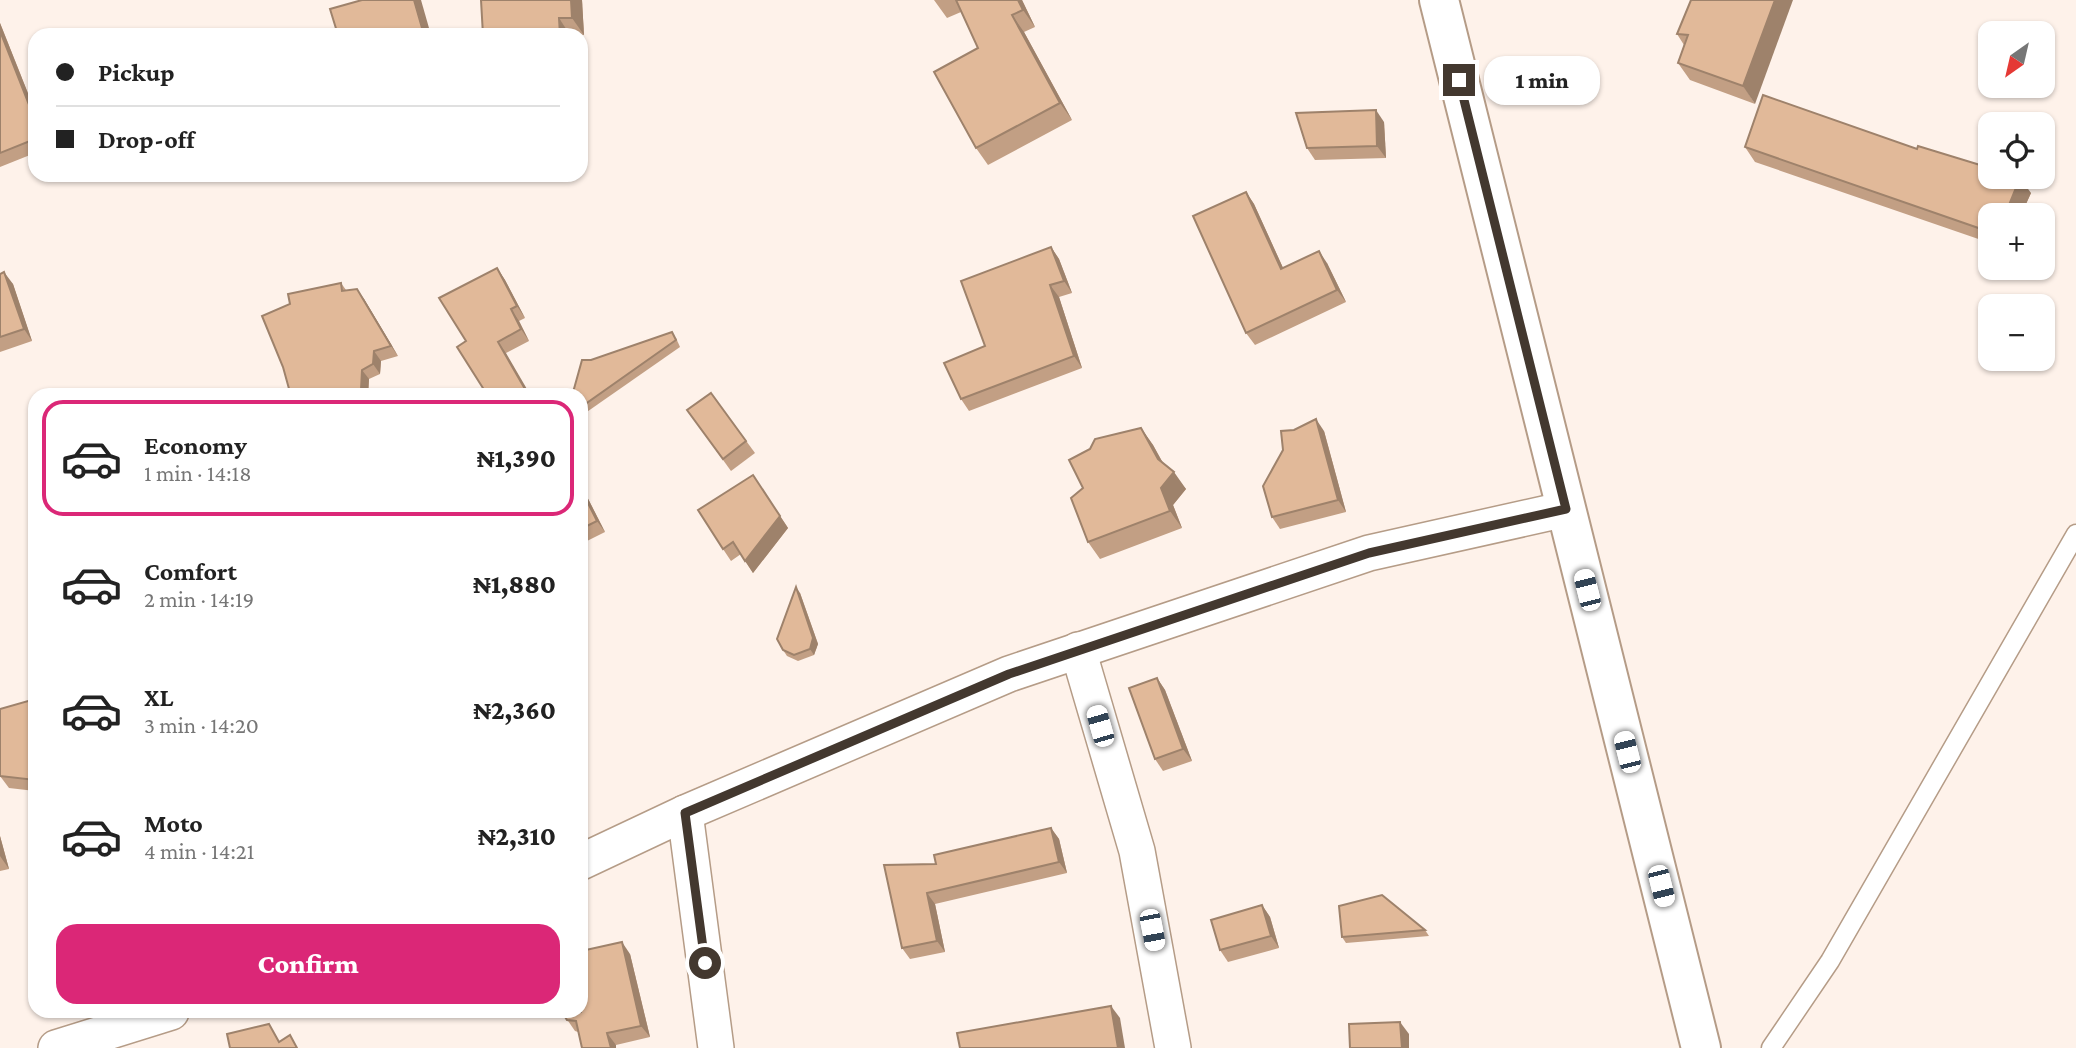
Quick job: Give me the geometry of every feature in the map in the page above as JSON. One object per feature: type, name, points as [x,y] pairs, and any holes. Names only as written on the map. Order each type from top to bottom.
[{"type":"highway","points":[[1439,0],[1701,1048]]},
{"type":"street","points":[[588,859],[685,813],[1009,674],[1369,553],[1566,509]]},
{"type":"street","points":[[1078,650],[1137,851],[1173,1048]]},
{"type":"street","points":[[685,813],[716,1048]]},
{"type":"street","points":[[57,1048],[153,1018]]},
{"type":"lane","points":[[1771,1048],[1837,949],[2076,534]]},
{"type":"building","points":[[362,0],[414,0],[422,28],[336,28],[330,9]]},
{"type":"building","points":[[481,0],[571,0],[572,18],[559,18],[560,28],[483,28]]},
{"type":"building","points":[[956,0],[1018,0],[1023,10],[1012,15],[1060,103],[976,148],[934,72],[978,48]]},
{"type":"building","points":[[1691,0],[1775,0],[1743,86],[1678,63],[1688,35],[1677,34]]},
{"type":"building","points":[[0,31],[28,102],[28,142],[0,153]]},
{"type":"building","points":[[1763,95],[1917,149],[1918,146],[1978,164],[1978,189],[2016,189],[2010,203],[1978,203],[1978,228],[1745,147]]},
{"type":"building","points":[[1376,110],[1377,146],[1307,148],[1296,113]]},
{"type":"building","points":[[1246,192],[1281,269],[1319,251],[1337,290],[1246,333],[1193,216]]},
{"type":"building","points":[[1051,247],[1064,281],[1050,285],[1074,356],[961,399],[944,363],[985,346],[961,281]]},
{"type":"building","points":[[497,268],[517,306],[511,309],[521,329],[498,342],[524,388],[483,388],[457,347],[466,341],[439,298]]},
{"type":"building","points":[[4,272],[24,329],[0,337],[0,274]]},
{"type":"building","points":[[341,283],[342,291],[357,289],[391,346],[374,351],[373,364],[362,370],[361,388],[289,388],[262,316],[290,304],[288,294]]},
{"type":"building","points":[[672,332],[676,340],[588,402],[588,388],[574,388],[582,360],[591,360]]},
{"type":"building","points":[[711,393],[746,441],[723,459],[687,410]]},
{"type":"building","points":[[1316,419],[1338,500],[1272,517],[1263,486],[1283,450],[1281,431],[1294,430]]},
{"type":"building","points":[[1141,428],[1158,459],[1174,472],[1161,488],[1170,511],[1088,542],[1071,498],[1083,488],[1069,460],[1090,449],[1095,439]]},
{"type":"building","points":[[753,475],[780,516],[745,561],[733,542],[723,549],[698,510]]},
{"type":"building","points":[[588,503],[597,521],[588,526]]},
{"type":"building","points":[[796,587],[813,638],[810,649],[794,655],[783,650],[777,639]]},
{"type":"building","points":[[1157,678],[1183,749],[1155,759],[1129,688]]},
{"type":"building","points":[[28,701],[28,779],[0,776],[0,709]]},
{"type":"building","points":[[1051,828],[1059,862],[927,893],[937,941],[902,948],[884,865],[936,864],[934,855]]},
{"type":"building","points":[[1382,895],[1425,930],[1342,937],[1339,906]]},
{"type":"building","points":[[1262,905],[1271,936],[1220,950],[1211,920]]},
{"type":"building","points":[[622,942],[641,1026],[607,1033],[611,1048],[582,1048],[576,1021],[566,1018],[588,1018],[588,949]]},
{"type":"building","points":[[1111,1006],[1118,1048],[960,1048],[957,1033]]},
{"type":"building","points":[[1400,1022],[1402,1048],[1350,1048],[1349,1024]]},
{"type":"building","points":[[269,1024],[279,1042],[290,1035],[297,1048],[230,1048],[227,1034]]},
{"type":"route","points":[[705,963],[685,813],[1009,674],[1369,553],[1566,509],[1459,80]]}]
